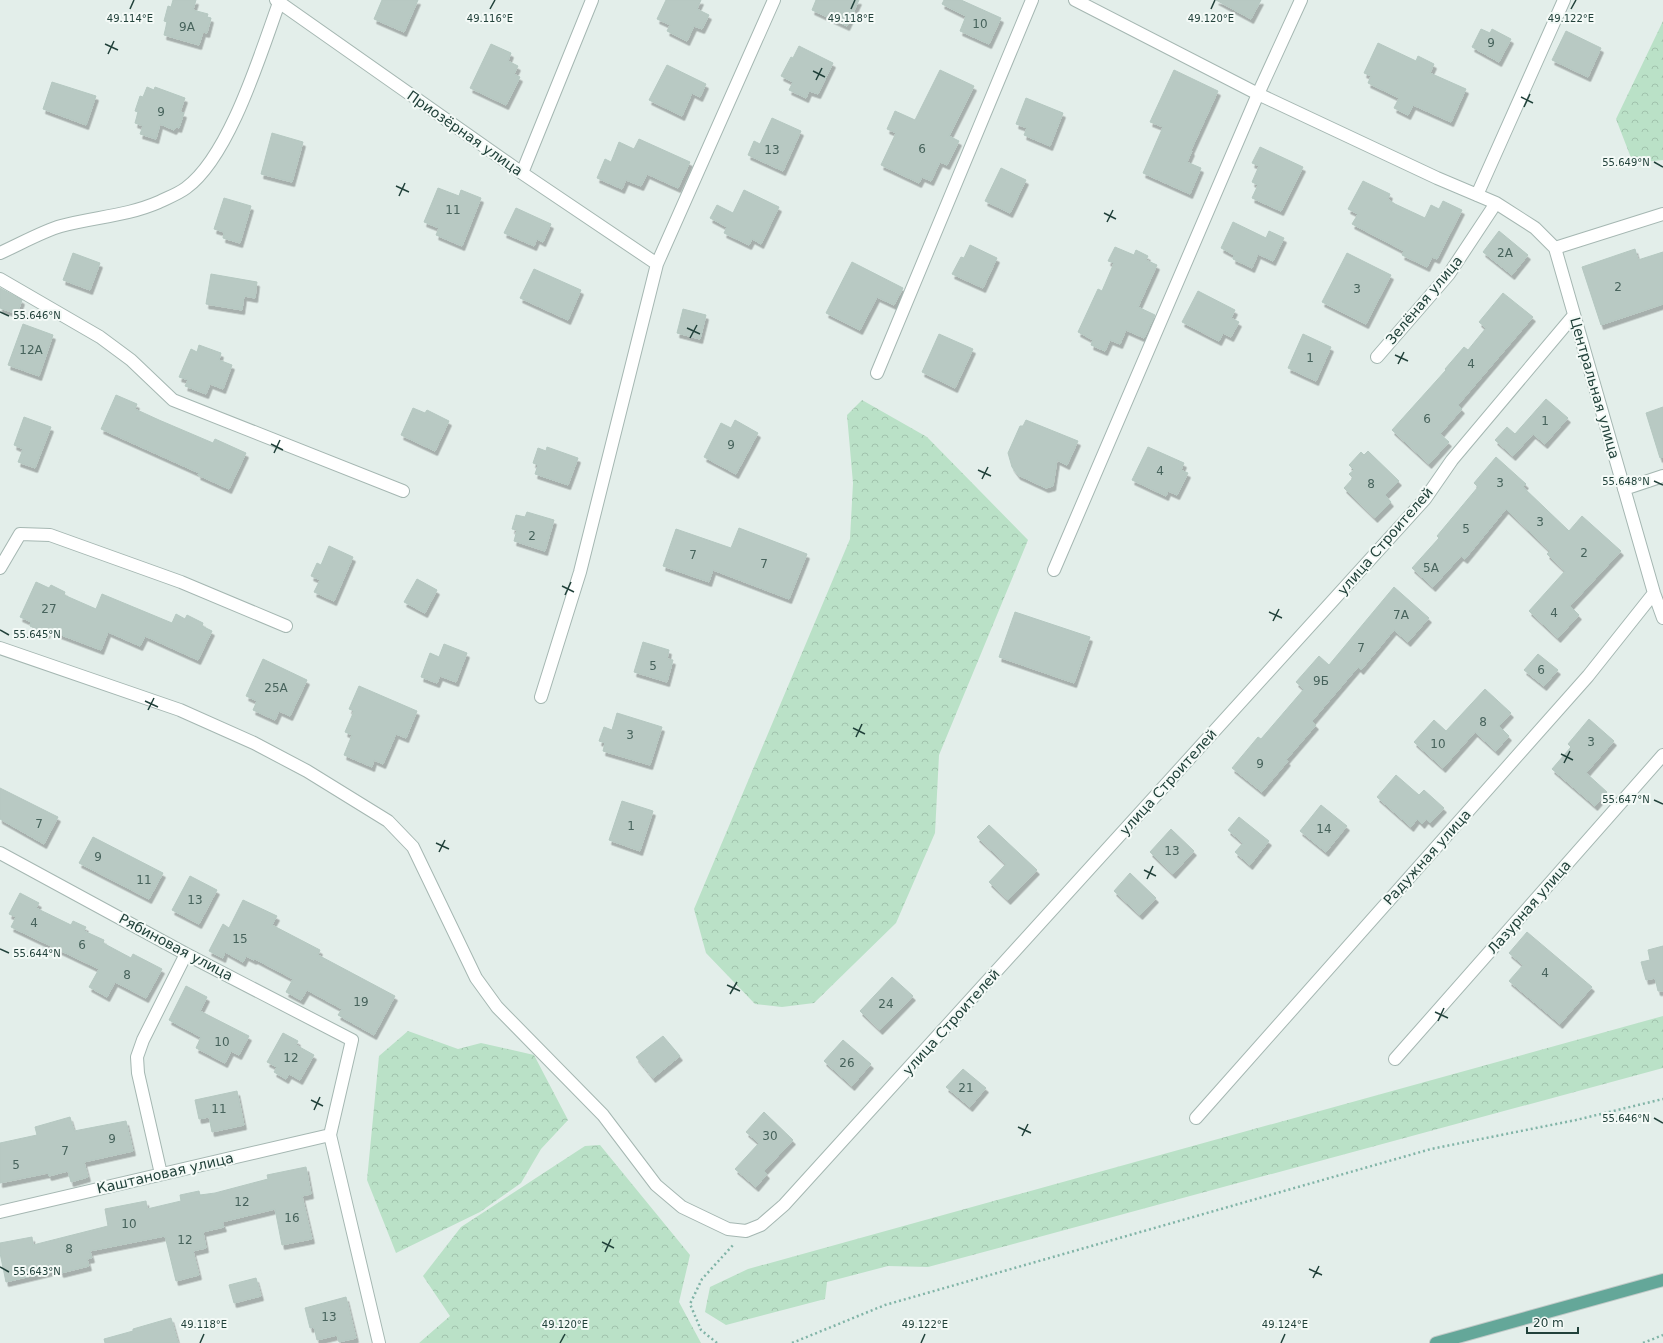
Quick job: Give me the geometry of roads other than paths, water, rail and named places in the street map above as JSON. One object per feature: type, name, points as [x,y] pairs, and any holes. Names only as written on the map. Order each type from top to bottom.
[{"type":"main road","points":[[1436,1343],[1663,1280]]},
{"type":"street","points":[[522,173],[592,0]]},
{"type":"street","points":[[541,697],[580,572],[657,264],[774,0]]},
{"type":"street","points":[[877,373],[1032,0]]},
{"type":"street","points":[[1075,0],[1258,94],[1496,203],[1535,228],[1555,248],[1663,214]]},
{"type":"street","points":[[1054,570],[1258,94],[1301,0]]},
{"type":"street","points":[[1478,195],[1564,0]]},
{"type":"street","points":[[0,253],[60,226],[123,214],[158,203],[185,189],[202,172],[218,151],[240,105],[278,1]]},
{"type":"street","name":"Приозёрная улица","points":[[278,1],[522,173],[657,264]]},
{"type":"street","name":"Зелёная улица","points":[[1377,357],[1449,274],[1496,203]]},
{"type":"street","name":"Центральная улица","points":[[1555,248],[1654,593],[1663,618]]},
{"type":"street","points":[[0,279],[100,336],[131,360],[173,400],[403,491]]},
{"type":"street","name":"улица Строителей","points":[[0,648],[180,710],[254,743],[301,768],[388,821],[413,847],[476,978],[497,1006],[603,1114],[656,1185],[682,1207],[694,1214],[728,1229],[746,1231],[761,1226],[784,1206],[1425,499],[1452,460],[1574,316]]},
{"type":"street","points":[[1624,489],[1663,476]]},
{"type":"street","points":[[0,568],[20,534],[50,535],[181,582],[286,626]]},
{"type":"street","name":"Радужная улица","points":[[1196,1118],[1588,676],[1654,593]]},
{"type":"street","name":"Лазурная улица","points":[[1395,1059],[1663,755]]},
{"type":"street","name":"Рябиновая улица","points":[[0,853],[186,954],[352,1040],[330,1135]]},
{"type":"street","points":[[161,1174],[138,1073],[137,1057],[143,1040],[186,954]]},
{"type":"street","points":[[330,1135],[380,1343]]},
{"type":"street","name":"Каштановая улица","points":[[0,1212],[330,1135]]}]
